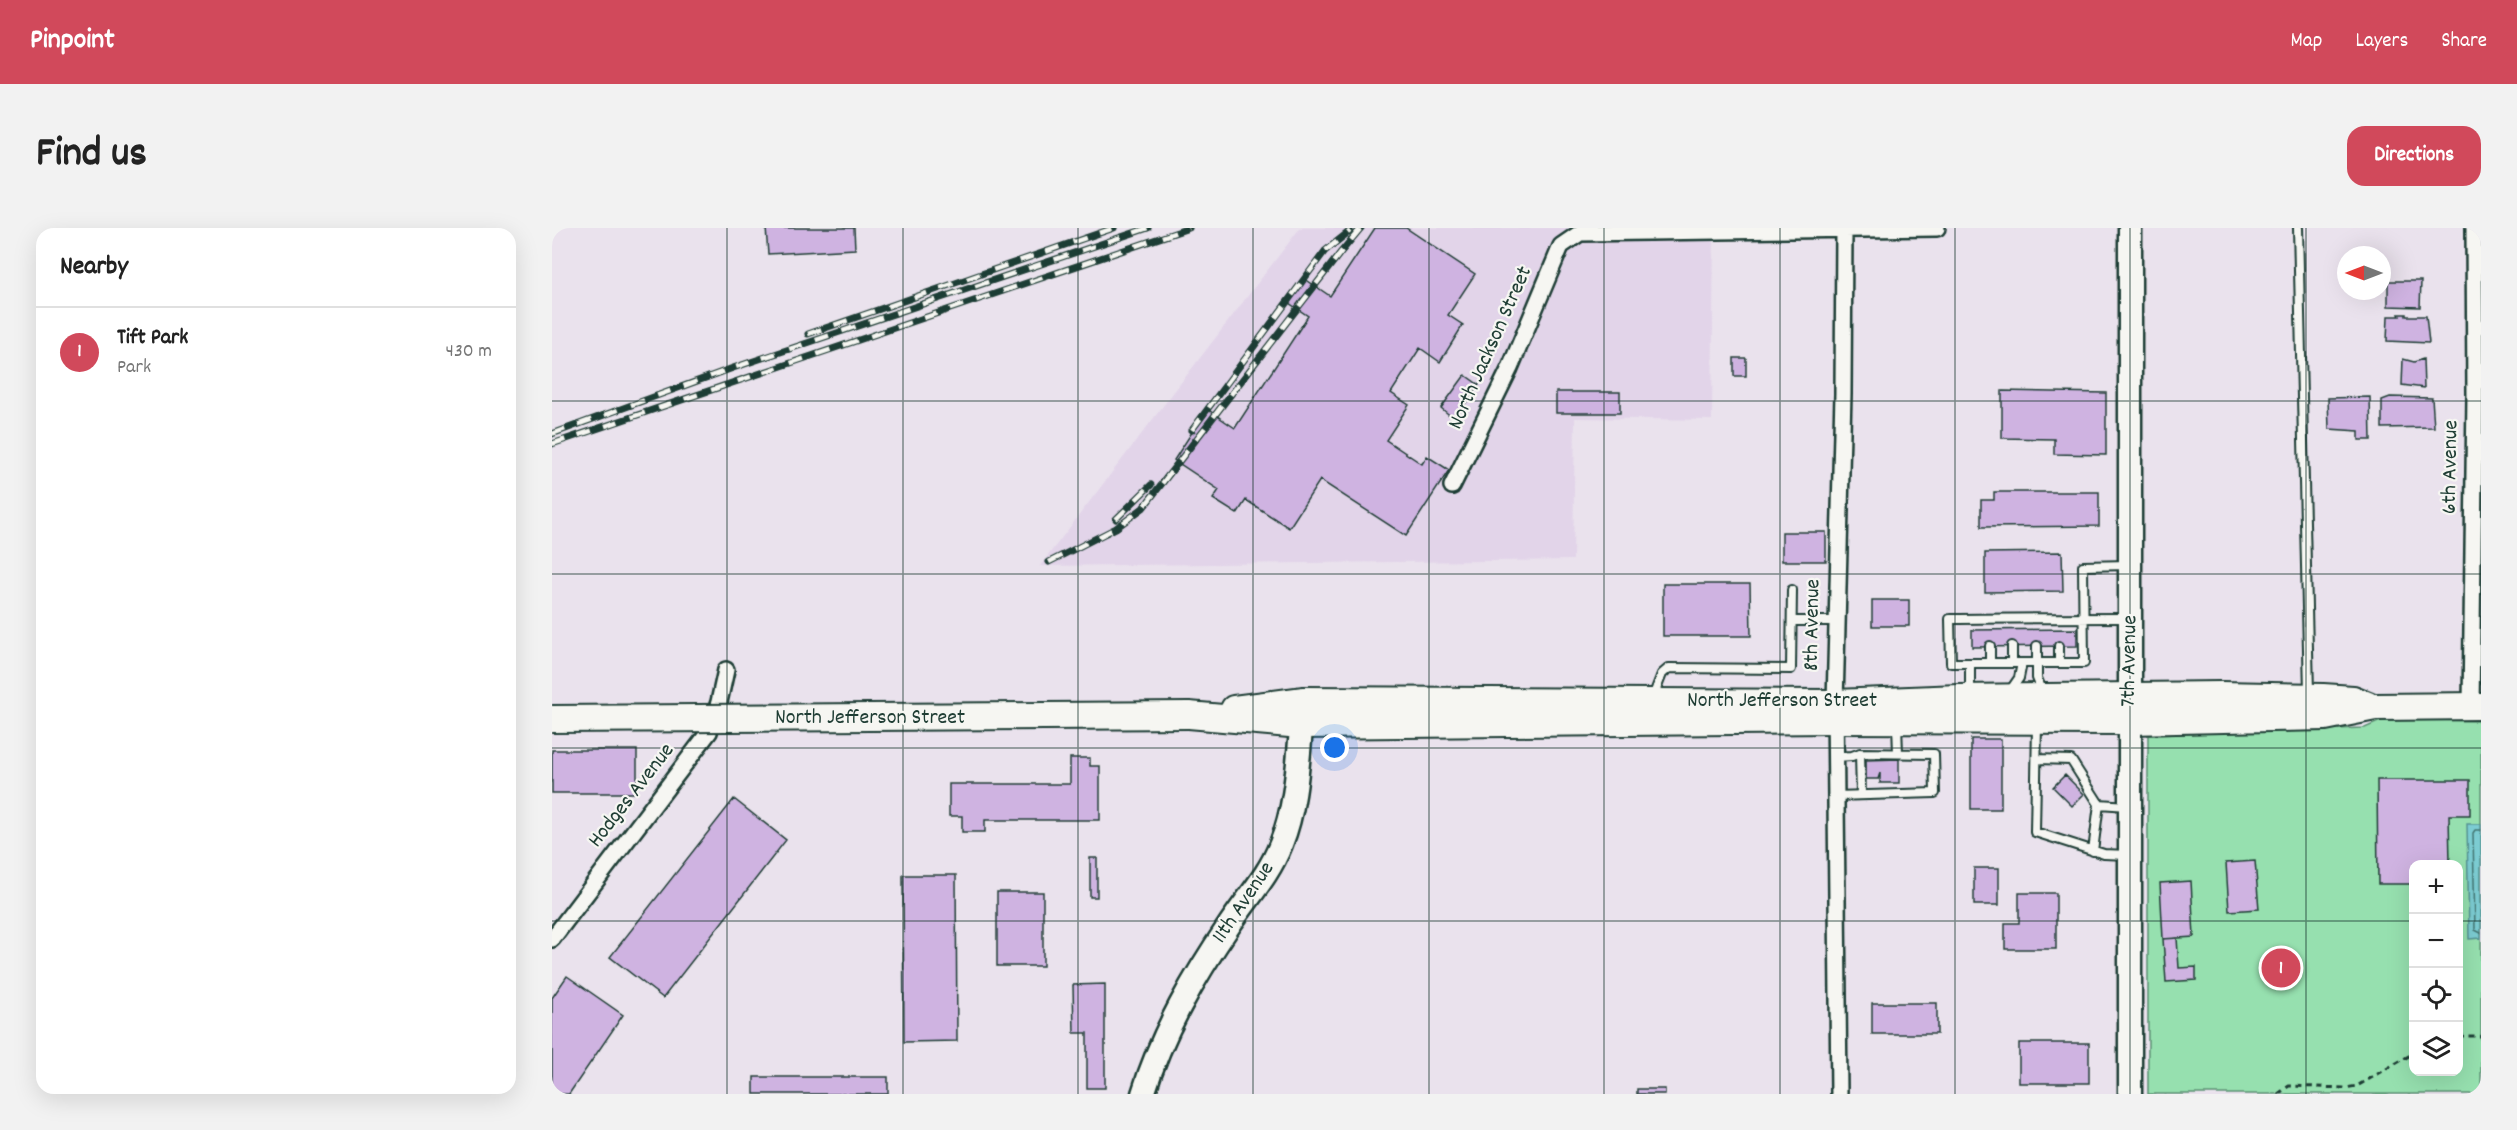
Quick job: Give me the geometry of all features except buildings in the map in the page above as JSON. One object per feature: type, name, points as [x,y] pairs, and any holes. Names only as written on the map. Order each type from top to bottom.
[{"type":"main road","name":"North Jefferson Street","points":[[552,719],[1189,715],[1301,725],[1834,711],[1970,698],[2056,696],[2129,708],[2325,717],[2374,707],[2476,706]]},
{"type":"main road","name":"North Jefferson Street","points":[[1189,715],[1304,699],[1652,702],[1834,711],[1896,720],[2037,720],[2129,708],[2309,697],[2353,699],[2374,707]]},
{"type":"street","name":"North Jackson Street","points":[[1452,486],[1510,369],[1561,246],[1580,233],[1937,228]]},
{"type":"street","name":"7th Avenue","points":[[2130,228],[2130,1094]]},
{"type":"street","name":"6th Avenue","points":[[2474,228],[2476,706]]},
{"type":"street","name":"8th Avenue","points":[[1839,1094],[1834,711],[1843,394],[1844,230]]},
{"type":"street","name":"Hodges Avenue","points":[[552,939],[616,852],[704,740],[719,702],[726,670]]},
{"type":"street","name":"11th Avenue","points":[[1143,1094],[1156,1055],[1188,989],[1231,922],[1265,876],[1281,844],[1291,812],[1304,699]]},
{"type":"lane","points":[[2298,228],[2309,697]]},
{"type":"lane","points":[[2130,565],[2083,566],[2084,618],[2084,663],[1951,663],[1950,619],[1989,618],[2012,618],[2036,618],[2059,618],[2084,618],[2130,618]]},
{"type":"lane","points":[[1652,702],[1662,674],[1669,668],[1791,669],[1792,590]]},
{"type":"lane","points":[[1989,618],[1989,630]]},
{"type":"lane","points":[[2012,618],[2012,629]]},
{"type":"lane","points":[[2036,618],[2036,629]]},
{"type":"lane","points":[[2059,618],[2059,629]]},
{"type":"lane","points":[[1792,621],[1836,621]]},
{"type":"lane","points":[[1989,646],[1989,663]]},
{"type":"lane","points":[[2012,646],[2012,663]]},
{"type":"lane","points":[[2037,646],[2037,678],[2041,688],[2056,696]]},
{"type":"lane","points":[[2059,646],[2059,663]]},
{"type":"lane","points":[[1970,663],[1970,698]]},
{"type":"lane","points":[[1999,697],[2011,690],[2019,678],[2022,663]]},
{"type":"lane","points":[[1896,720],[1898,753]]},
{"type":"lane","points":[[2037,720],[2035,832],[2104,854],[2130,856]]},
{"type":"lane","points":[[1860,753],[1862,795]]},
{"type":"lane","points":[[1835,757],[1860,753],[1934,754],[1935,793],[1835,796]]},
{"type":"lane","points":[[2037,759],[2071,760],[2098,804],[2093,851]]},
{"type":"lane","points":[[2098,804],[2130,806]]},
{"type":"path","points":[[2463,1036],[2481,1036]]},
{"type":"path","points":[[2278,1094],[2289,1086],[2345,1088],[2357,1086],[2409,1056]]},
{"type":"shaded area","points":[[1300,228],[1714,228],[1712,420],[1575,418],[1573,560],[1040,566]]},
{"type":"green space","points":[[2385,719],[2481,721],[2481,1094],[2148,1094],[2148,735],[2365,728]]},
{"type":"water","points":[[2467,824],[2481,824],[2481,938],[2469,939]]},
{"type":"railway","points":[[808,334],[1114,228]]},
{"type":"railway","points":[[552,434],[733,368],[1148,228]]},
{"type":"railway","points":[[552,444],[1189,228]]},
{"type":"railway","points":[[1049,562],[1116,528],[1143,508],[1361,228]]},
{"type":"railway","points":[[1192,430],[1325,251],[1350,231]]},
{"type":"railway","points":[[1116,519],[1151,485]]},
{"type":"place","name":"Tift Park","points":[[2281,968]]}]
